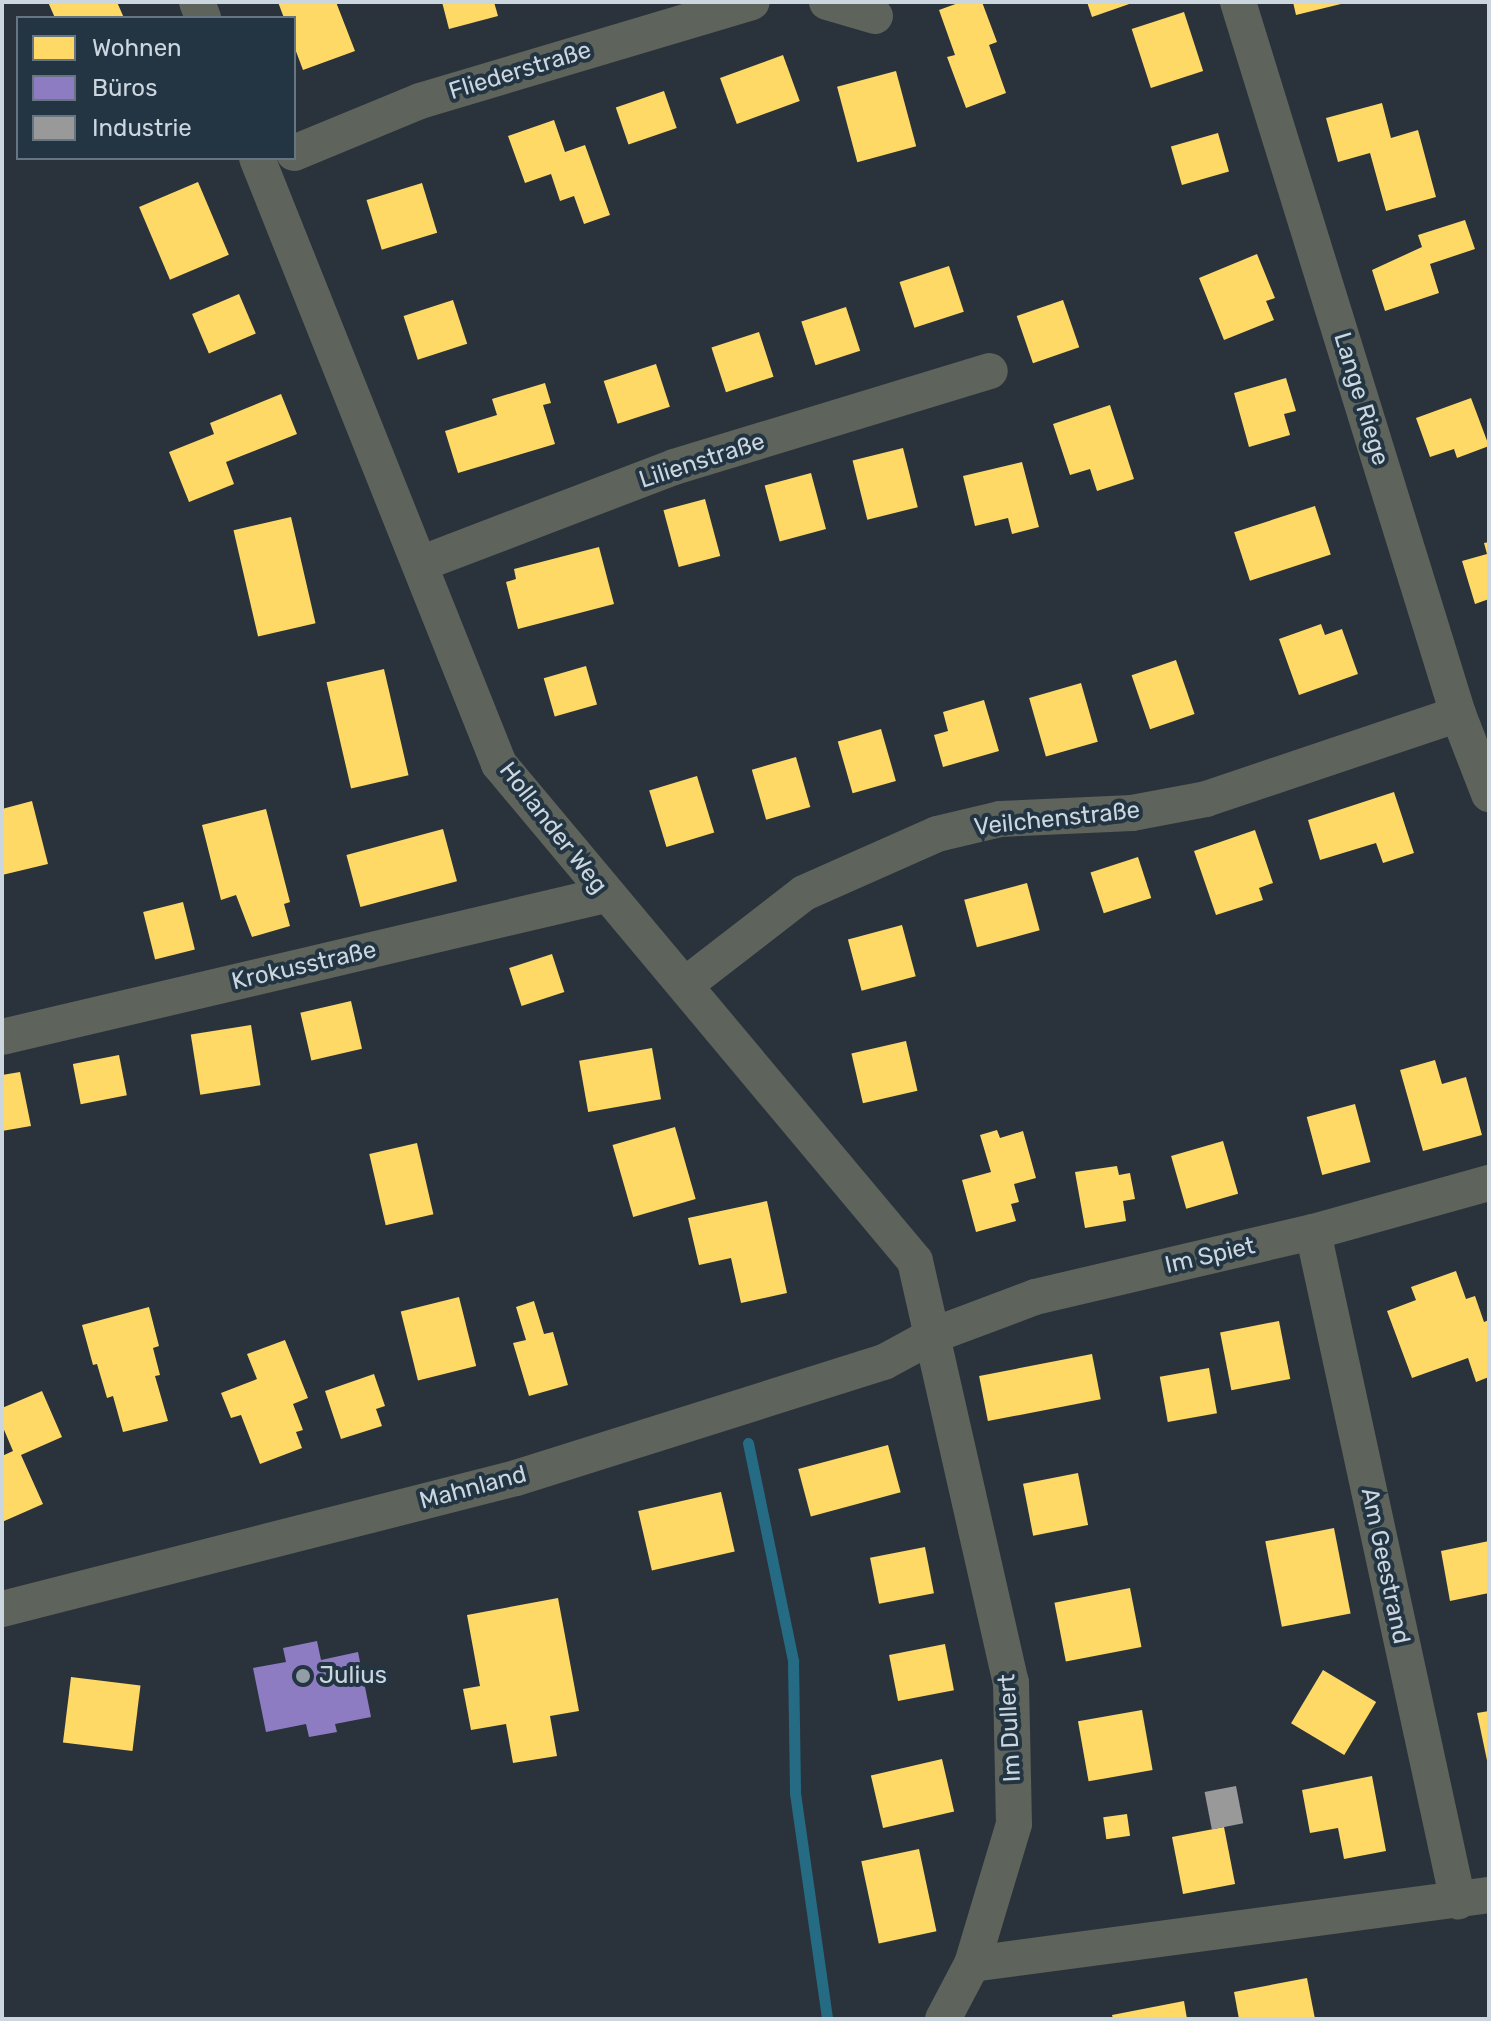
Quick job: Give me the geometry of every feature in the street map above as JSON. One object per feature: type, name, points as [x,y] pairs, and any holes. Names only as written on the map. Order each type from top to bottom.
[{"type":"street","name":"Fliederstraße","points":[[296,152],[420,101],[752,2]]},
{"type":"street","points":[[827,2],[875,16]]},
{"type":"street","name":"Lange Riege","points":[[1238,2],[1458,714],[1489,794]]},
{"type":"street","name":"Hollander Weg","points":[[266,161],[499,764],[605,895],[685,985],[915,1261],[934,1335]]},
{"type":"street","name":"Lilienstraße","points":[[420,564],[674,467],[990,371]]},
{"type":"street","name":"Veilchenstraße","points":[[685,985],[804,893],[937,834],[1000,819],[1132,813],[1206,799],[1458,714]]},
{"type":"street","name":"Krokusstraße","points":[[2,1037],[605,895]]},
{"type":"street","name":"Im Spiet","points":[[934,1335],[1035,1297],[1313,1232],[1489,1183]]},
{"type":"street","name":"Am Geestrand","points":[[1313,1232],[1474,1898]]},
{"type":"street","name":"Mahnland","points":[[2,1609],[516,1478],[884,1362],[934,1335]]},
{"type":"street","name":"Im Dullert","points":[[934,1335],[1011,1682],[1014,1824],[972,1964],[943,2019]]},
{"type":"street","points":[[972,1964],[1474,1898]]},
{"type":"building: Wohnen","points":[[48,2],[117,2],[123,16],[54,16]]},
{"type":"building: Wohnen","points":[[278,2],[336,2],[355,51],[303,70],[296,51],[296,16],[283,16]]},
{"type":"building: Wohnen","points":[[442,2],[494,2],[498,16],[449,29]]},
{"type":"building: Wohnen","points":[[961,2],[982,2],[997,42],[989,45],[1006,93],[966,108],[947,57],[955,55],[939,10]]},
{"type":"building: Wohnen","points":[[1087,2],[1135,2],[1092,17]]},
{"type":"building: Wohnen","points":[[1293,2],[1345,2],[1345,3],[1296,15]]},
{"type":"building: Wohnen","points":[[1184,12],[1203,71],[1151,88],[1132,29]]},
{"type":"building: Wohnen","points":[[783,55],[800,101],[737,124],[720,78]]},
{"type":"building: Wohnen","points":[[896,71],[916,146],[857,162],[837,87]]},
{"type":"building: Wohnen","points":[[664,91],[677,128],[628,144],[616,108]]},
{"type":"building: Wohnen","points":[[1382,103],[1391,138],[1418,130],[1436,197],[1386,211],[1370,153],[1338,162],[1326,118]]},
{"type":"building: Wohnen","points":[[554,120],[565,152],[585,145],[610,215],[584,224],[574,196],[560,201],[551,174],[525,183],[508,136]]},
{"type":"building: Wohnen","points":[[1218,133],[1229,171],[1182,185],[1171,147]]},
{"type":"building: Wohnen","points":[[198,182],[229,255],[170,280],[139,207]]},
{"type":"building: Wohnen","points":[[422,183],[437,233],[382,250],[367,200]]},
{"type":"building: Wohnen","points":[[1465,220],[1475,249],[1430,264],[1439,293],[1385,311],[1372,270],[1422,247],[1418,235]]},
{"type":"building: Wohnen","points":[[1257,254],[1275,298],[1266,301],[1274,320],[1224,340],[1199,278]]},
{"type":"building: Wohnen","points":[[949,266],[964,312],[914,328],[900,282]]},
{"type":"building: Wohnen","points":[[239,294],[256,334],[209,354],[192,314]]},
{"type":"building: Wohnen","points":[[453,300],[467,344],[418,360],[404,316]]},
{"type":"building: Wohnen","points":[[1063,300],[1079,347],[1033,363],[1017,316]]},
{"type":"building: Wohnen","points":[[846,307],[860,351],[816,365],[801,322]]},
{"type":"building: Wohnen","points":[[759,332],[774,377],[726,392],[711,347]]},
{"type":"building: Wohnen","points":[[656,364],[670,407],[618,424],[604,381]]},
{"type":"building: Wohnen","points":[[1286,378],[1296,411],[1284,414],[1290,435],[1249,447],[1234,393]]},
{"type":"building: Wohnen","points":[[545,383],[551,403],[543,405],[555,444],[458,473],[445,431],[497,415],[492,399]]},
{"type":"building: Wohnen","points":[[281,394],[297,434],[226,462],[234,484],[189,502],[169,452],[214,434],[210,423]]},
{"type":"building: Wohnen","points":[[1471,398],[1489,446],[1457,458],[1454,449],[1430,457],[1416,418]]},
{"type":"building: Wohnen","points":[[1110,405],[1134,479],[1097,491],[1090,469],[1070,475],[1053,424]]},
{"type":"building: Wohnen","points":[[903,448],[918,507],[867,520],[853,461]]},
{"type":"building: Wohnen","points":[[1022,462],[1039,527],[1012,534],[1008,518],[975,526],[963,476]]},
{"type":"building: Wohnen","points":[[811,473],[826,529],[780,541],[765,485]]},
{"type":"building: Wohnen","points":[[705,499],[720,556],[679,567],[663,510]]},
{"type":"building: Wohnen","points":[[1315,506],[1331,555],[1250,581],[1234,532]]},
{"type":"building: Wohnen","points":[[291,517],[316,623],[258,636],[234,530]]},
{"type":"building: Wohnen","points":[[1489,542],[1489,599],[1475,604],[1462,561],[1487,554],[1484,543]]},
{"type":"building: Wohnen","points":[[599,547],[614,604],[518,629],[506,582],[516,579],[514,569]]},
{"type":"building: Wohnen","points":[[1321,624],[1325,635],[1342,629],[1358,674],[1299,695],[1279,639]]},
{"type":"building: Wohnen","points":[[1176,660],[1195,714],[1150,729],[1132,675]]},
{"type":"building: Wohnen","points":[[586,666],[597,704],[555,717],[544,678]]},
{"type":"building: Wohnen","points":[[384,669],[409,775],[351,788],[327,682]]},
{"type":"building: Wohnen","points":[[1081,683],[1098,742],[1046,757],[1029,698]]},
{"type":"building: Wohnen","points":[[984,700],[999,751],[943,767],[934,735],[948,731],[943,712]]},
{"type":"building: Wohnen","points":[[881,729],[896,781],[853,793],[838,741]]},
{"type":"building: Wohnen","points":[[796,757],[810,807],[766,820],[752,770]]},
{"type":"building: Wohnen","points":[[697,776],[714,832],[666,847],[649,791]]},
{"type":"building: Wohnen","points":[[1394,792],[1414,853],[1383,863],[1376,843],[1320,860],[1308,820]]},
{"type":"building: Wohnen","points":[[32,801],[48,864],[2,875],[2,809]]},
{"type":"building: Wohnen","points":[[266,809],[290,902],[284,904],[290,926],[252,937],[236,895],[221,900],[202,825]]},
{"type":"building: Wohnen","points":[[443,829],[457,881],[360,907],[346,855]]},
{"type":"building: Wohnen","points":[[1255,830],[1273,883],[1259,888],[1263,900],[1216,915],[1194,851]]},
{"type":"building: Wohnen","points":[[1138,857],[1151,898],[1104,913],[1090,872]]},
{"type":"building: Wohnen","points":[[1027,883],[1040,930],[977,947],[964,900]]},
{"type":"building: Wohnen","points":[[183,902],[195,950],[155,959],[143,912]]},
{"type":"building: Wohnen","points":[[902,925],[916,976],[862,991],[848,939]]},
{"type":"building: Wohnen","points":[[552,954],[564,992],[522,1006],[509,968]]},
{"type":"building: Wohnen","points":[[351,1001],[362,1049],[311,1060],[300,1013]]},
{"type":"building: Wohnen","points":[[251,1025],[261,1085],[200,1095],[191,1035]]},
{"type":"building: Wohnen","points":[[906,1041],[917,1091],[863,1103],[851,1054]]},
{"type":"building: Wohnen","points":[[652,1048],[661,1099],[588,1112],[579,1061]]},
{"type":"building: Wohnen","points":[[119,1055],[127,1095],[81,1104],[73,1064]]},
{"type":"building: Wohnen","points":[[1435,1060],[1442,1084],[1466,1077],[1482,1135],[1423,1151],[1400,1070]]},
{"type":"building: Wohnen","points":[[20,1072],[31,1126],[2,1131],[2,1075]]},
{"type":"building: Wohnen","points":[[1355,1104],[1371,1162],[1322,1175],[1307,1117]]},
{"type":"building: Wohnen","points":[[675,1127],[696,1199],[633,1217],[613,1145]]},
{"type":"building: Wohnen","points":[[997,1130],[1000,1138],[1023,1131],[1036,1178],[1014,1184],[1019,1202],[1011,1204],[1016,1221],[976,1232],[962,1180],[991,1172],[980,1135]]},
{"type":"building: Wohnen","points":[[1223,1141],[1238,1194],[1186,1209],[1171,1156]]},
{"type":"building: Wohnen","points":[[417,1143],[433,1214],[386,1225],[369,1154]]},
{"type":"building: Wohnen","points":[[1117,1166],[1119,1175],[1130,1173],[1135,1199],[1123,1201],[1126,1221],[1085,1228],[1075,1172]]},
{"type":"building: Wohnen","points":[[767,1201],[787,1293],[741,1303],[731,1258],[699,1265],[688,1218]]},
{"type":"building: Wohnen","points":[[1456,1271],[1466,1299],[1475,1296],[1484,1322],[1489,1320],[1489,1377],[1476,1382],[1468,1358],[1412,1378],[1387,1311],[1416,1300],[1411,1287]]},
{"type":"building: Wohnen","points":[[459,1297],[476,1366],[418,1380],[401,1312]]},
{"type":"building: Wohnen","points":[[534,1301],[544,1334],[553,1332],[568,1385],[529,1396],[513,1343],[526,1340],[516,1307]]},
{"type":"building: Wohnen","points":[[149,1307],[159,1346],[153,1348],[160,1375],[155,1376],[168,1421],[123,1432],[113,1396],[107,1398],[97,1364],[93,1365],[82,1325]]},
{"type":"building: Wohnen","points":[[1279,1321],[1290,1379],[1231,1390],[1220,1332]]},
{"type":"building: Wohnen","points":[[285,1340],[308,1398],[293,1404],[303,1430],[296,1432],[302,1448],[260,1464],[241,1415],[231,1418],[221,1393],[257,1379],[247,1354]]},
{"type":"building: Wohnen","points":[[1092,1354],[1101,1399],[988,1421],[979,1376]]},
{"type":"building: Wohnen","points":[[1209,1368],[1217,1413],[1168,1422],[1160,1377]]},
{"type":"building: Wohnen","points":[[374,1374],[385,1406],[376,1409],[382,1426],[341,1439],[325,1391]]},
{"type":"building: Wohnen","points":[[42,1391],[62,1437],[21,1455],[43,1504],[2,1522],[2,1456],[13,1451],[2,1425],[2,1408]]},
{"type":"building: Wohnen","points":[[888,1445],[901,1492],[811,1516],[798,1469]]},
{"type":"building: Wohnen","points":[[1078,1473],[1088,1525],[1033,1536],[1023,1484]]},
{"type":"building: Wohnen","points":[[721,1492],[735,1551],[652,1571],[638,1511]]},
{"type":"building: Wohnen","points":[[1334,1528],[1351,1613],[1282,1627],[1265,1541]]},
{"type":"building: Wohnen","points":[[1489,1541],[1489,1593],[1450,1601],[1441,1551]]},
{"type":"building: Wohnen","points":[[925,1547],[934,1593],[879,1604],[870,1558]]},
{"type":"building: Wohnen","points":[[1130,1588],[1141,1647],[1066,1662],[1054,1603]]},
{"type":"building: Wohnen","points":[[558,1598],[579,1711],[550,1716],[557,1756],[513,1763],[506,1724],[471,1730],[463,1689],[480,1686],[467,1615]]},
{"type":"building: Wohnen","points":[[945,1644],[954,1690],[898,1701],[889,1655]]},
{"type":"building: Wohnen","points":[[1323,1670],[1376,1702],[1344,1755],[1291,1723]]},
{"type":"building: Wohnen","points":[[71,1677],[140,1686],[132,1751],[63,1743]]},
{"type":"building: Wohnen","points":[[1142,1710],[1153,1770],[1089,1781],[1078,1721]]},
{"type":"building: Wohnen","points":[[1489,1711],[1489,1764],[1488,1765],[1477,1713]]},
{"type":"building: Wohnen","points":[[942,1759],[954,1812],[883,1828],[871,1775]]},
{"type":"building: Wohnen","points":[[1372,1776],[1386,1851],[1344,1859],[1338,1828],[1310,1833],[1302,1790]]},
{"type":"building: Wohnen","points":[[1127,1814],[1130,1836],[1106,1839],[1103,1817]]},
{"type":"building: Wohnen","points":[[1224,1827],[1235,1884],[1183,1894],[1172,1837]]},
{"type":"building: Wohnen","points":[[919,1849],[936,1931],[879,1943],[861,1861]]},
{"type":"building: Wohnen","points":[[1307,1978],[1315,2019],[1239,2019],[1234,1992]]},
{"type":"building: Wohnen","points":[[1184,2001],[1187,2019],[1113,2019],[1112,2015]]},
{"type":"building: Büros","points":[[317,1641],[321,1660],[358,1652],[371,1717],[335,1724],[337,1732],[309,1737],[306,1724],[266,1732],[253,1668],[286,1662],[283,1648]]},
{"type":"building: Industrie","points":[[1236,1786],[1243,1823],[1212,1829],[1205,1792]]},
{"type":"waterway","points":[[748,1443],[793,1661],[795,1793],[827,2019]]},
{"type":"place","name":"Julius","points":[[303,1676]]}]
